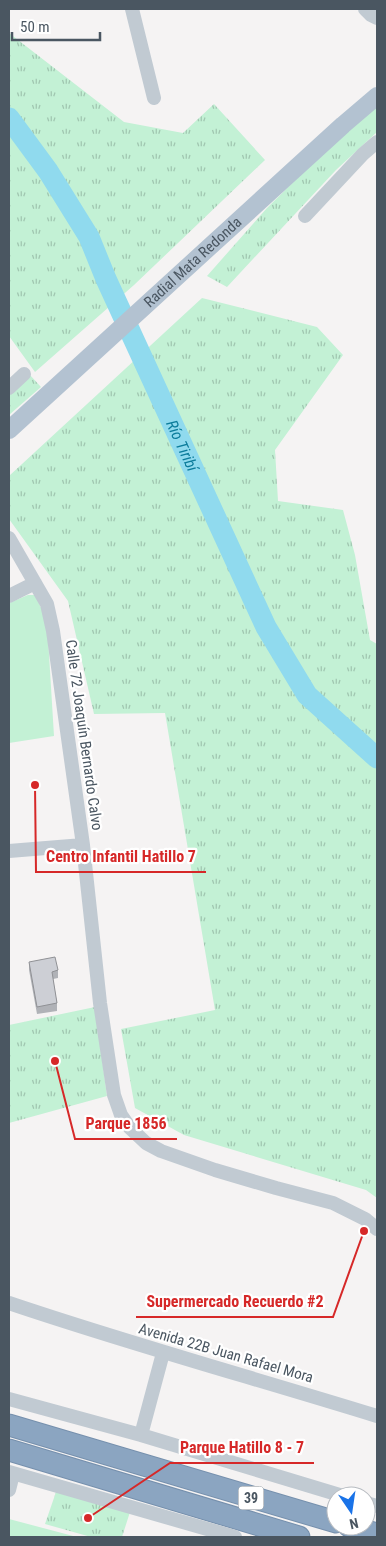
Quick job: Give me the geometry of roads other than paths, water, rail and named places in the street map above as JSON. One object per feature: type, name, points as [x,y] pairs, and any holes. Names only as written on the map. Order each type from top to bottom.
[{"type":"highway","name":"39","points":[[9,1425],[326,1519]]},
{"type":"highway","name":"39","points":[[9,1450],[298,1537]]},
{"type":"main road","name":"Radial Mata Redonda","points":[[9,430],[377,96]]},
{"type":"street","points":[[132,9],[154,98]]},
{"type":"street","points":[[365,9],[377,18]]},
{"type":"street","points":[[305,216],[363,154],[377,142]]},
{"type":"street","points":[[9,388],[24,374]]},
{"type":"street","name":"Calle 72 Joaquín Bernardo Calvo","points":[[9,538],[47,604],[53,630],[82,845],[100,1003],[114,1095],[121,1115],[130,1128],[146,1143],[161,1151],[276,1188],[333,1203],[365,1219],[377,1229]]},
{"type":"street","points":[[9,596],[35,582]]},
{"type":"street","points":[[9,851],[82,845]]},
{"type":"street","name":"Avenida 22B Juan Rafael Mora","points":[[9,1303],[163,1353],[274,1384],[377,1416]]},
{"type":"street","points":[[141,1436],[163,1353]]},
{"type":"street","points":[[9,1399],[326,1491]]},
{"type":"street","points":[[9,1490],[11,1473],[235,1537]]},
{"type":"waterway","name":"Río Tiribí","points":[[9,118],[48,171],[89,237],[106,279],[266,627],[307,695],[377,758]]},
{"type":"place","name":"Centro Infantil Hatillo 7","points":[[35,785]]},
{"type":"place","name":"Parque 1856","points":[[55,1061]]},
{"type":"place","name":"Supermercado Recuerdo #2","points":[[364,1231]]},
{"type":"place","name":"Parque Hatillo 8 - 7","points":[[88,1518]]}]
